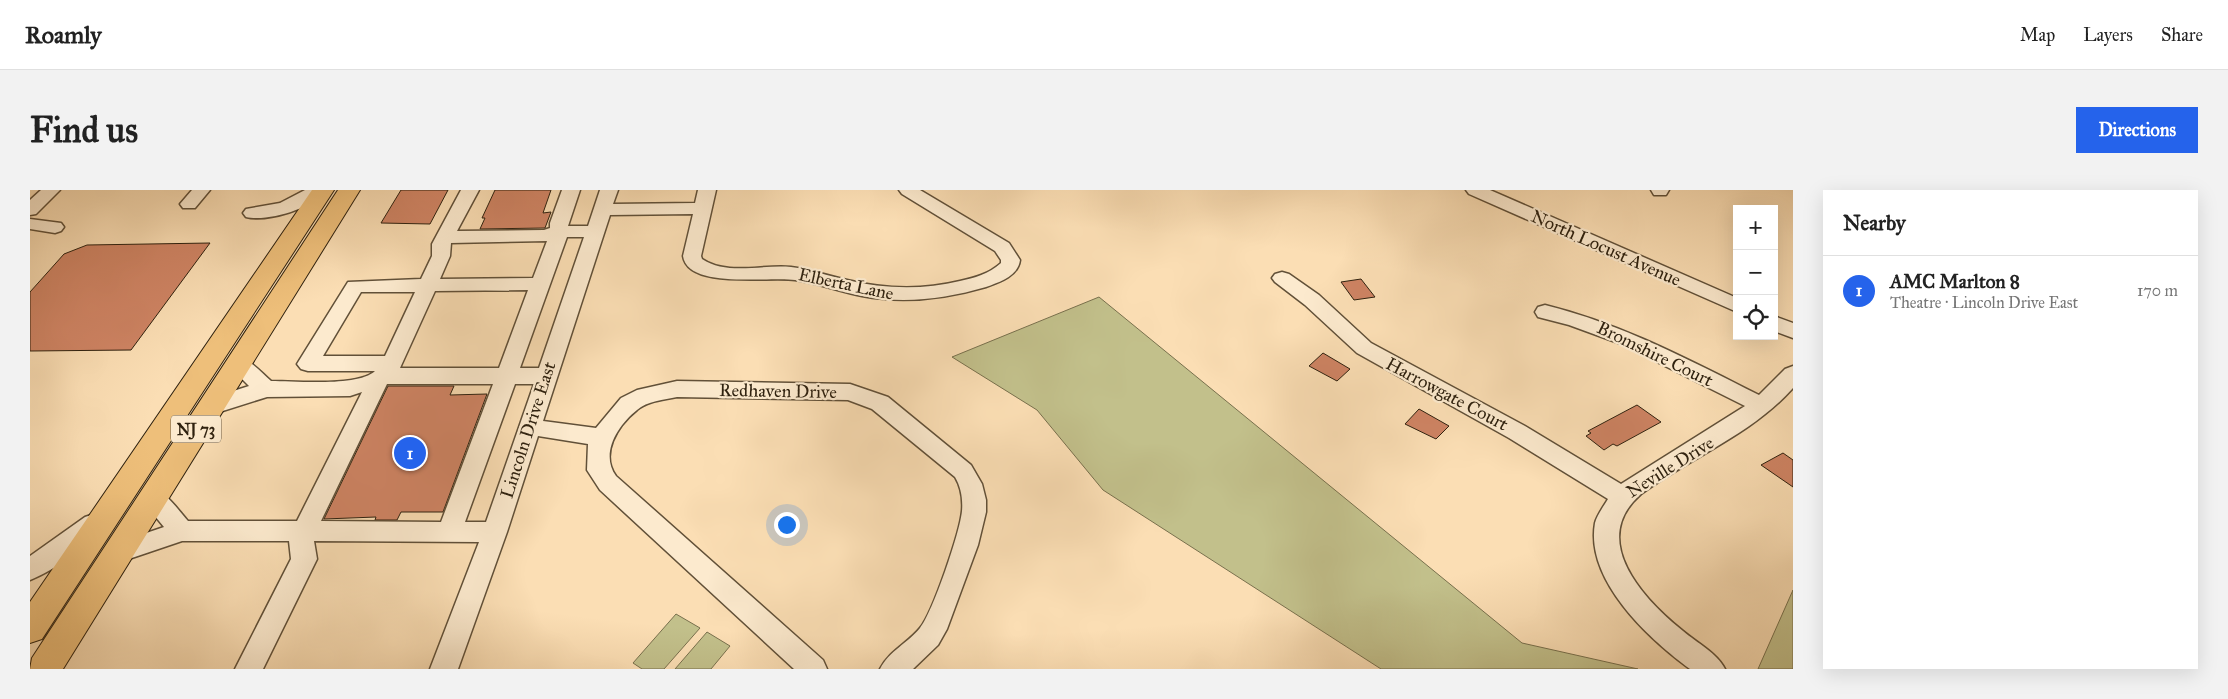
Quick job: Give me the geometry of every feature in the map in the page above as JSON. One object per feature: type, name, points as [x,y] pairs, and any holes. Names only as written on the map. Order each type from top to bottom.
[{"type":"highway","name":"NJ 73","points":[[31,619],[107,514],[323,190]]},
{"type":"highway","name":"NJ 73","points":[[44,669],[348,190]]},
{"type":"street","points":[[30,210],[51,190]]},
{"type":"street","points":[[189,204],[201,190]]},
{"type":"street","points":[[292,236],[278,222],[251,216],[276,212],[299,202],[317,190]]},
{"type":"street","points":[[249,669],[304,559],[301,538],[304,531],[428,285],[441,256],[441,244],[470,190]]},
{"type":"street","points":[[449,532],[560,232],[559,223],[571,190]]},
{"type":"street","name":"Elberta Lane","points":[[707,190],[692,256],[693,262],[705,270],[789,273],[874,293],[904,296],[934,293],[969,285],[998,275],[1010,265],[1011,260],[1002,247],[908,190]]},
{"type":"street","name":"North Locust Avenue","points":[[1476,190],[1733,304]]},
{"type":"street","points":[[605,200],[702,208]]},
{"type":"street","name":"Lincoln Drive East","points":[[444,669],[495,532],[605,200]]},
{"type":"street","points":[[30,224],[55,227]]},
{"type":"street","points":[[445,237],[546,236],[560,232],[594,232]]},
{"type":"street","name":"Harrowgate Court","points":[[1282,278],[1312,300],[1364,348],[1518,432],[1622,496]]},
{"type":"street","points":[[386,371],[308,364],[355,286],[540,284]]},
{"type":"street","name":"Bromshire Court","points":[[1545,312],[1572,317],[1610,330],[1761,405]]},
{"type":"street","points":[[1778,325],[1793,331]]},
{"type":"street","points":[[238,364],[266,388]]},
{"type":"street","points":[[386,371],[389,376],[546,376]]},
{"type":"street","points":[[210,407],[266,388],[350,388],[386,371]]},
{"type":"street","name":"Neville Drive","points":[[1712,669],[1662,631],[1644,612],[1616,573],[1609,555],[1606,538],[1608,522],[1612,509],[1622,496],[1640,482],[1731,429],[1761,405],[1793,374]]},
{"type":"street","name":"Redhaven Drive","points":[[601,437],[629,404],[645,396],[677,389],[835,390],[850,392],[880,403],[963,471],[969,480],[974,499],[974,513],[967,537],[934,629],[929,637],[894,669]]},
{"type":"street","points":[[530,427],[601,437],[598,452],[599,470],[608,483],[813,669]]},
{"type":"street","points":[[152,498],[182,530]]},
{"type":"street","points":[[30,568],[79,537],[107,514]]},
{"type":"street","points":[[117,553],[182,530],[495,532]]},
{"type":"shaded area","points":[[1099,297],[1522,643],[1638,669],[1381,669],[1103,490],[1037,410],[952,357]]},
{"type":"shaded area","points":[[1793,590],[1793,669],[1758,669]]},
{"type":"shaded area","points":[[676,614],[700,628],[664,669],[642,669],[633,663]]},
{"type":"shaded area","points":[[707,632],[730,646],[711,669],[675,669]]},
{"type":"building","points":[[401,190],[448,190],[430,224],[381,223]]},
{"type":"building","points":[[495,190],[551,190],[543,213],[551,212],[545,228],[480,229],[485,218],[482,218]]},
{"type":"building","points":[[210,243],[131,350],[30,351],[30,292],[64,254],[87,245]]},
{"type":"building","points":[[1361,279],[1375,297],[1354,300],[1341,282]]},
{"type":"building","points":[[1323,353],[1350,369],[1337,381],[1309,366]]},
{"type":"building","points":[[388,386],[454,386],[450,395],[487,394],[443,512],[401,512],[397,520],[375,520],[376,517],[324,519]]},
{"type":"building","points":[[1637,405],[1661,422],[1617,446],[1613,444],[1604,450],[1586,436],[1591,433],[1588,431]]},
{"type":"building","points":[[1419,409],[1449,426],[1436,439],[1405,424]]},
{"type":"building","points":[[1783,453],[1793,460],[1793,487],[1761,465]]},
{"type":"place","name":"AMC Marlton 8","points":[[410,453]]}]
